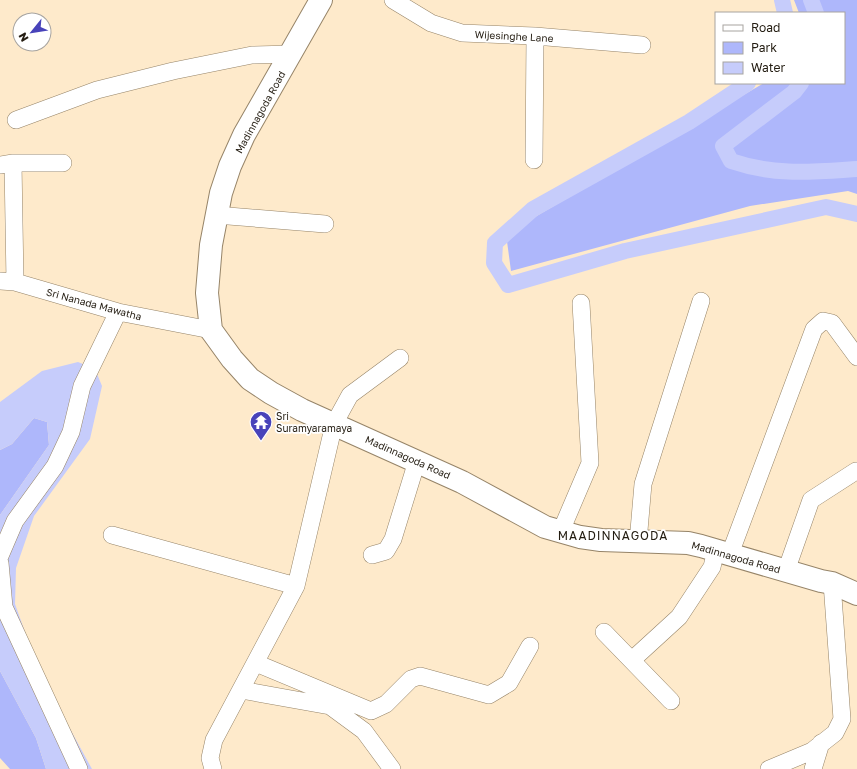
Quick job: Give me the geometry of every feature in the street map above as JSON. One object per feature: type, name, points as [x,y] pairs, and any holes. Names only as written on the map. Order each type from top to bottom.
[{"type":"street","name":"Madinnagoda Road","points":[[321,0],[244,135],[230,166],[221,193],[211,245],[207,293],[211,330],[232,359],[250,378],[302,410],[462,482],[545,527],[580,537],[601,540],[688,543],[832,583],[857,594]]},
{"type":"street","name":"Wijesinghe Lane","points":[[392,0],[431,23],[462,33],[535,36],[642,45]]},
{"type":"street","points":[[534,160],[535,36]]},
{"type":"street","points":[[16,120],[97,90],[173,71],[252,55],[291,54]]},
{"type":"street","points":[[8,281],[7,164],[63,163]]},
{"type":"street","points":[[216,215],[325,224]]},
{"type":"street","name":"Sri Nanada Mawatha","points":[[8,281],[118,312],[211,330]]},
{"type":"street","points":[[638,542],[643,484],[701,301]]},
{"type":"street","points":[[561,531],[590,462],[581,303]]},
{"type":"street","points":[[0,556],[15,521],[55,466],[72,432],[82,386],[118,312]]},
{"type":"street","points":[[632,660],[679,616],[723,552],[814,329],[823,321],[832,323],[857,357]]},
{"type":"street","points":[[213,769],[210,758],[214,740],[296,586],[334,424],[350,395],[400,358]]},
{"type":"street","points":[[372,555],[386,551],[393,539],[417,461]]},
{"type":"street","points":[[786,571],[811,500],[856,471]]},
{"type":"street","points":[[112,535],[296,586]]},
{"type":"street","points":[[0,563],[4,607],[79,769]]},
{"type":"street","points":[[769,769],[812,751],[835,733],[842,719],[832,583]]},
{"type":"street","points":[[604,632],[671,701]]},
{"type":"street","points":[[256,663],[371,711],[386,704],[411,679],[420,676],[489,695],[509,683],[530,646]]},
{"type":"street","points":[[241,690],[330,706],[364,731],[392,769]]},
{"type":"street","points":[[813,769],[821,743]]},
{"type":"green space","points":[[794,0],[857,0],[857,194],[848,191],[750,206],[511,271],[506,234],[762,84],[845,84],[845,12],[799,12]]},
{"type":"green space","points":[[34,418],[47,422],[49,445],[0,515],[0,450],[12,444]]},
{"type":"green space","points":[[0,671],[36,738],[46,769],[10,769],[0,758]]},
{"type":"water","points":[[78,362],[95,369],[102,386],[90,439],[34,516],[16,568],[15,604],[40,674],[92,769],[46,769],[36,738],[0,671],[0,515],[49,445],[47,422],[34,418],[12,444],[0,450],[0,402],[42,371]]},
{"type":"waterway","points":[[782,0],[785,12]]},
{"type":"waterway","points":[[811,0],[816,12]]},
{"type":"waterway","points":[[746,84],[689,122],[533,209],[495,243],[494,263],[508,285],[625,251],[826,207],[857,214]]},
{"type":"waterway","points":[[800,84],[794,92],[723,146],[731,161],[763,169],[793,172],[857,169]]},
{"type":"place","name":"Sri Suramyaramaya","points":[[261,442]]},
{"type":"district","name":"MAADINNAGODA","points":[[613,535]]}]
